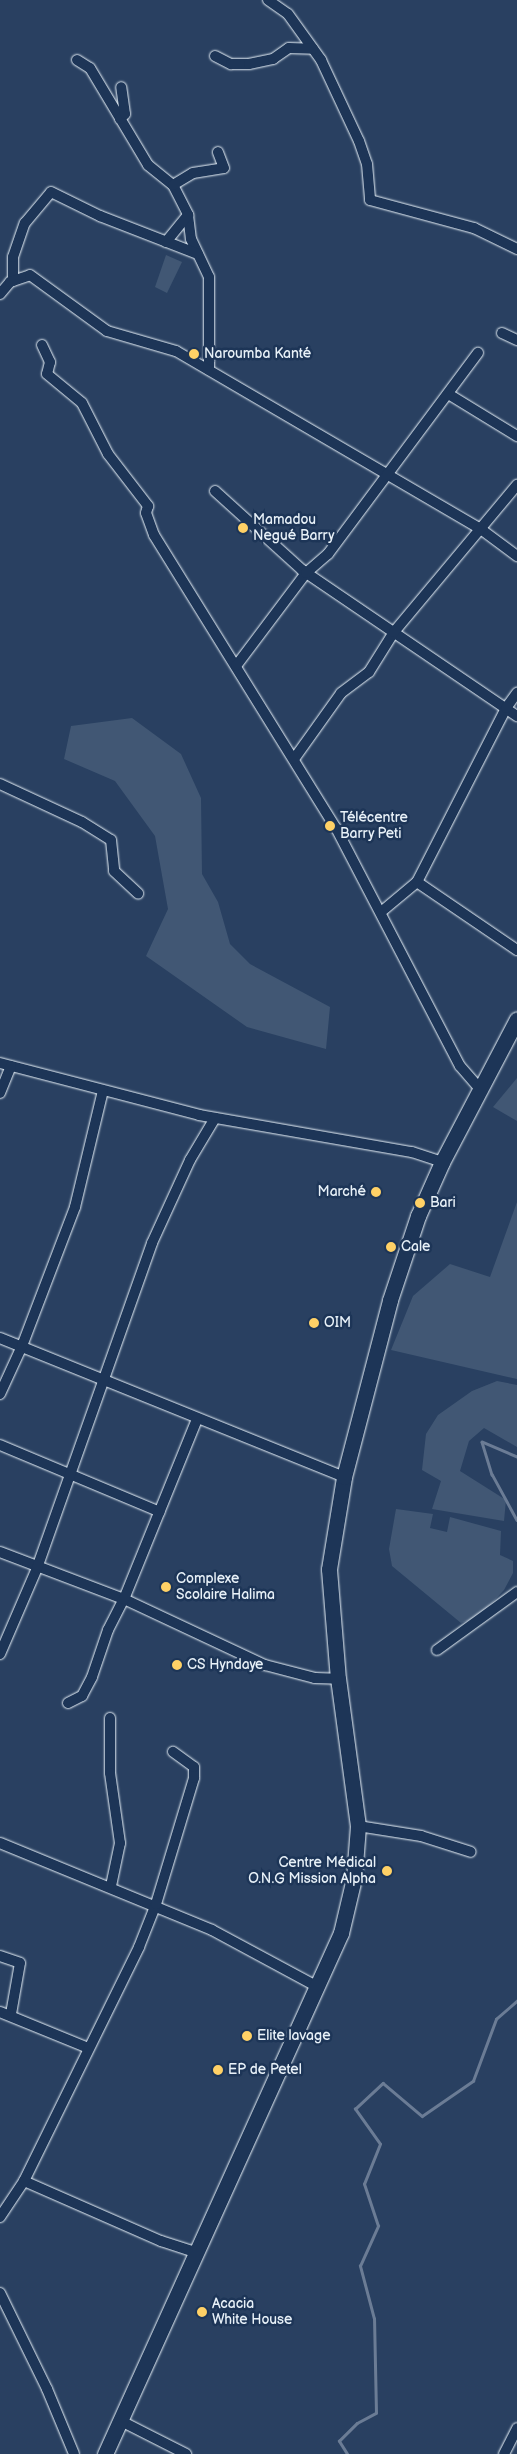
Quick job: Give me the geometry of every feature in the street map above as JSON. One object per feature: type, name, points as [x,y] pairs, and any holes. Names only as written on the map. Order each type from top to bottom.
[{"type":"highway","points":[[105,2454],[341,1933],[354,1878],[358,1826],[338,1679],[329,1569],[344,1477],[402,1258],[442,1162],[517,1019]]},
{"type":"street","points":[[268,0],[288,14],[313,49],[359,141],[367,164],[370,200],[474,228],[517,249]]},
{"type":"street","points":[[215,56],[231,64],[249,64],[273,59],[289,48],[313,49]]},
{"type":"street","points":[[77,60],[90,68],[148,165],[174,184],[188,214],[191,239],[209,277],[209,370]]},
{"type":"street","points":[[120,119],[125,114],[121,87]]},
{"type":"street","points":[[174,184],[193,173],[224,168],[218,152]]},
{"type":"street","points":[[12,281],[13,257],[25,223],[51,192],[198,254]]},
{"type":"street","points":[[166,242],[188,214]]},
{"type":"street","points":[[13,257],[30,275],[107,331],[176,351],[482,530],[517,556]]},
{"type":"street","points":[[0,294],[12,281],[30,275]]},
{"type":"street","points":[[502,333],[517,340]]},
{"type":"street","points":[[42,345],[50,362],[47,374],[82,403],[108,454],[148,506],[146,513],[154,535],[336,828],[460,1066],[480,1089]]},
{"type":"street","points":[[236,666],[306,573],[328,554],[385,474],[450,395],[478,353]]},
{"type":"street","points":[[450,395],[517,436]]},
{"type":"street","points":[[294,759],[341,694],[369,672],[394,632],[482,530],[517,485]]},
{"type":"street","points":[[215,491],[306,573],[517,716]]},
{"type":"street","points":[[381,912],[416,882],[506,708],[517,693]]},
{"type":"street","points":[[0,784],[82,822],[111,840],[114,871],[138,893]]},
{"type":"street","points":[[416,882],[517,950]]},
{"type":"street","points":[[0,1063],[215,1118],[412,1152],[442,1162]]},
{"type":"street","points":[[0,1093],[11,1066]]},
{"type":"street","points":[[0,1394],[22,1346],[75,1206],[103,1090]]},
{"type":"street","points":[[0,1654],[37,1568],[106,1381],[152,1243],[190,1160],[215,1118]]},
{"type":"street","points":[[0,1338],[344,1477]]},
{"type":"street","points":[[68,1703],[82,1696],[86,1689],[108,1630],[124,1599],[197,1419]]},
{"type":"street","points":[[0,1445],[160,1512]]},
{"type":"street","points":[[0,1552],[37,1568],[124,1599],[265,1665],[314,1678],[338,1679]]},
{"type":"street","points":[[438,1650],[500,1608],[517,1592]]},
{"type":"street","points":[[110,1718],[110,1773],[120,1843],[111,1886]]},
{"type":"street","points":[[0,2218],[24,2180],[139,1947],[156,1904],[194,1778],[194,1767],[173,1752]]},
{"type":"street","points":[[358,1826],[421,1836],[471,1852]]},
{"type":"street","points":[[0,1843],[156,1904],[212,1930],[318,1987]]},
{"type":"street","points":[[0,1956],[20,1962],[12,2014]]},
{"type":"street","points":[[0,2012],[12,2014],[88,2048]]},
{"type":"street","points":[[24,2180],[161,2241],[195,2252]]},
{"type":"street","points":[[0,2293],[47,2389],[74,2454]]},
{"type":"street","points":[[121,2421],[186,2454]]},
{"type":"street","points":[[504,2454],[517,2428]]},
{"type":"shaded area","points":[[166,255],[182,262],[167,293],[155,287]]},
{"type":"shaded area","points":[[132,718],[181,754],[201,798],[202,874],[218,902],[230,944],[250,964],[330,1007],[326,1049],[247,1027],[146,956],[168,909],[155,836],[115,781],[64,759],[71,726]]},
{"type":"shaded area","points":[[517,1078],[517,1121],[493,1107]]},
{"type":"shaded area","points":[[517,1202],[517,1379],[391,1350],[413,1296],[450,1264],[490,1277]]},
{"type":"shaded area","points":[[497,1381],[517,1385],[517,1447],[484,1428],[469,1441],[460,1471],[506,1500],[504,1521],[432,1509],[441,1481],[422,1470],[426,1434],[438,1415],[472,1391]]},
{"type":"shaded area","points":[[396,1509],[433,1514],[430,1528],[447,1532],[450,1517],[501,1531],[500,1555],[513,1561],[513,1573],[504,1590],[479,1617],[461,1623],[392,1566],[389,1549]]},
{"type":"waterway","points":[[517,1457],[482,1442],[492,1474],[517,1520]]},
{"type":"waterway","points":[[347,2454],[339,2441],[357,2423],[376,2413],[374,2319],[360,2266],[378,2226],[364,2184],[380,2144],[355,2109],[383,2083],[422,2116],[473,2081],[496,2019],[517,2001]]},
{"type":"place","name":"Naroumba Kanté","points":[[194,354]]},
{"type":"place","name":"Mamadou Negué Barry","points":[[243,528]]},
{"type":"place","name":"Télécentre Barry Peti","points":[[330,826]]},
{"type":"place","name":"Marché","points":[[376,1192]]},
{"type":"place","name":"Bari","points":[[420,1203]]},
{"type":"place","name":"Cale","points":[[391,1247]]},
{"type":"place","name":"OIM","points":[[314,1323]]},
{"type":"place","name":"Complexe Scolaire Halima","points":[[166,1587]]},
{"type":"place","name":"CS Hyndaye","points":[[177,1665]]},
{"type":"place","name":"Centre Médical O.N.G Mission Alpha","points":[[387,1871]]},
{"type":"place","name":"Elite lavage","points":[[247,2036]]},
{"type":"place","name":"EP de Petel","points":[[218,2070]]},
{"type":"place","name":"Acacia White House","points":[[202,2312]]}]
